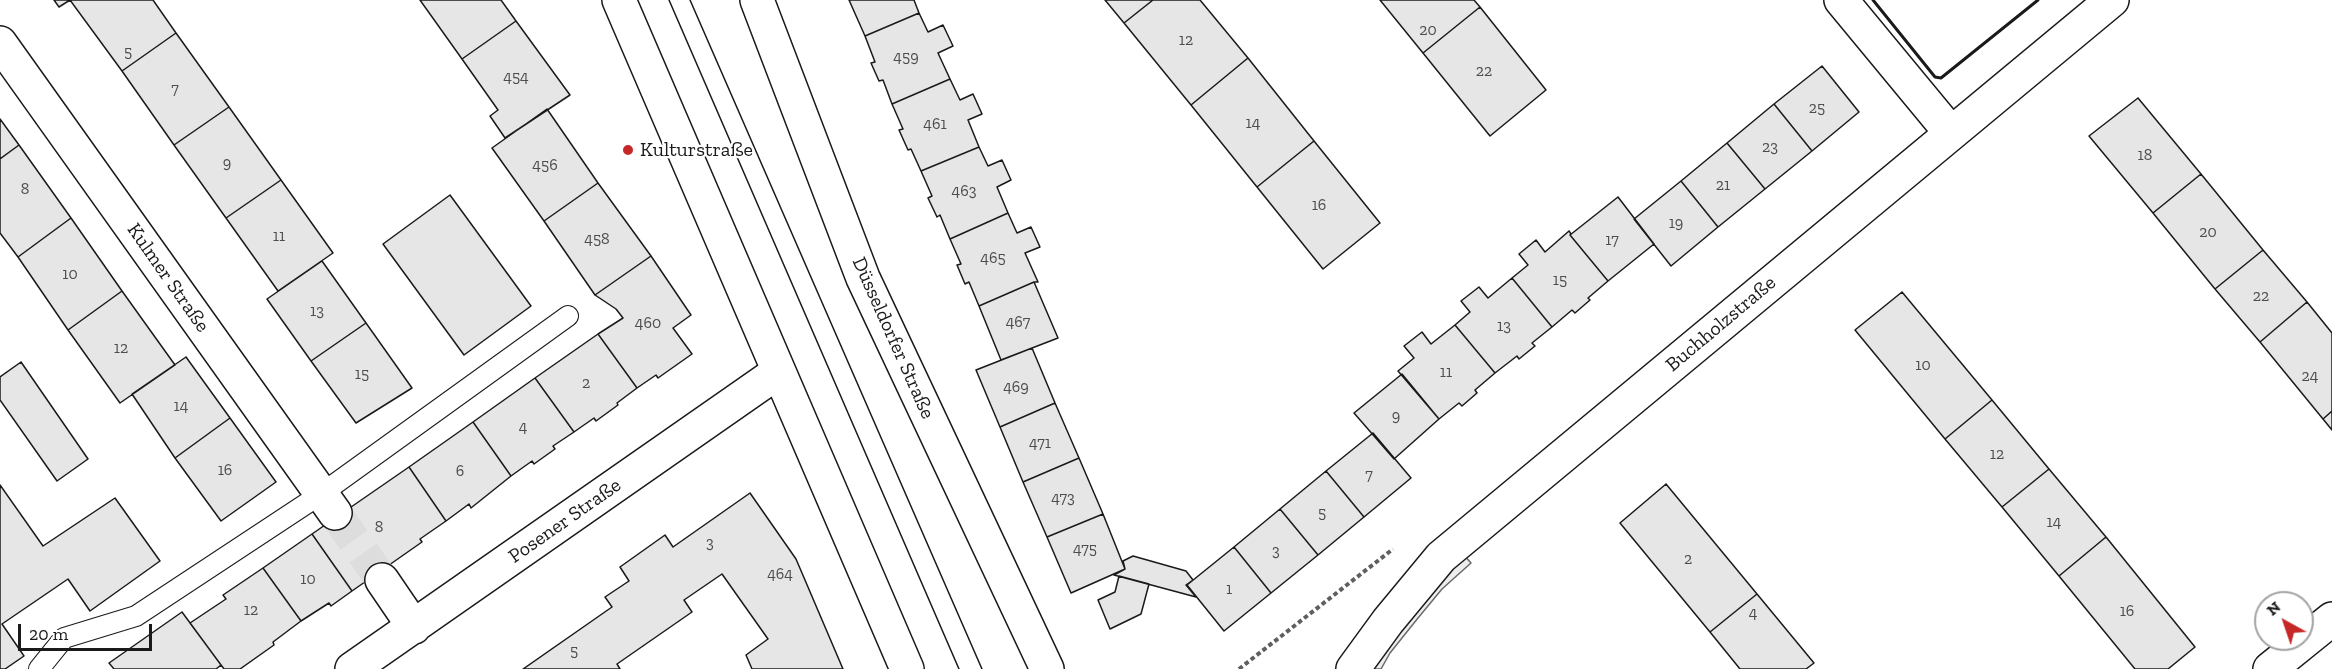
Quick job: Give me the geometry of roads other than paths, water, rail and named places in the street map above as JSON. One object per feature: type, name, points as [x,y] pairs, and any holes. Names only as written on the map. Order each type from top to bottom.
[{"type":"street","points":[[620,0],[907,669]]},
{"type":"street","name":"Düsseldorfer Straße","points":[[757,0],[863,278],[1047,669]]},
{"type":"street","points":[[1842,0],[1951,133]]},
{"type":"street","name":"Buchholzstraße","points":[[1353,669],[1388,621],[1441,557],[2112,0]]},
{"type":"street","name":"Kulmer Straße","points":[[0,44],[328,504]]},
{"type":"street","name":"Posener Straße","points":[[352,669],[778,372]]},
{"type":"street","points":[[382,580],[414,627]]},
{"type":"street","points":[[2270,669],[2332,619]]},
{"type":"lane","points":[[39,669],[64,638],[136,616],[328,504],[568,316]]},
{"type":"tunnel","points":[[335,513],[382,580]]},
{"type":"tram line","points":[[669,0],[959,669]]},
{"type":"tram line","points":[[690,0],[982,669]]},
{"type":"place","name":"Kulturstraße","points":[[628,150]]}]
